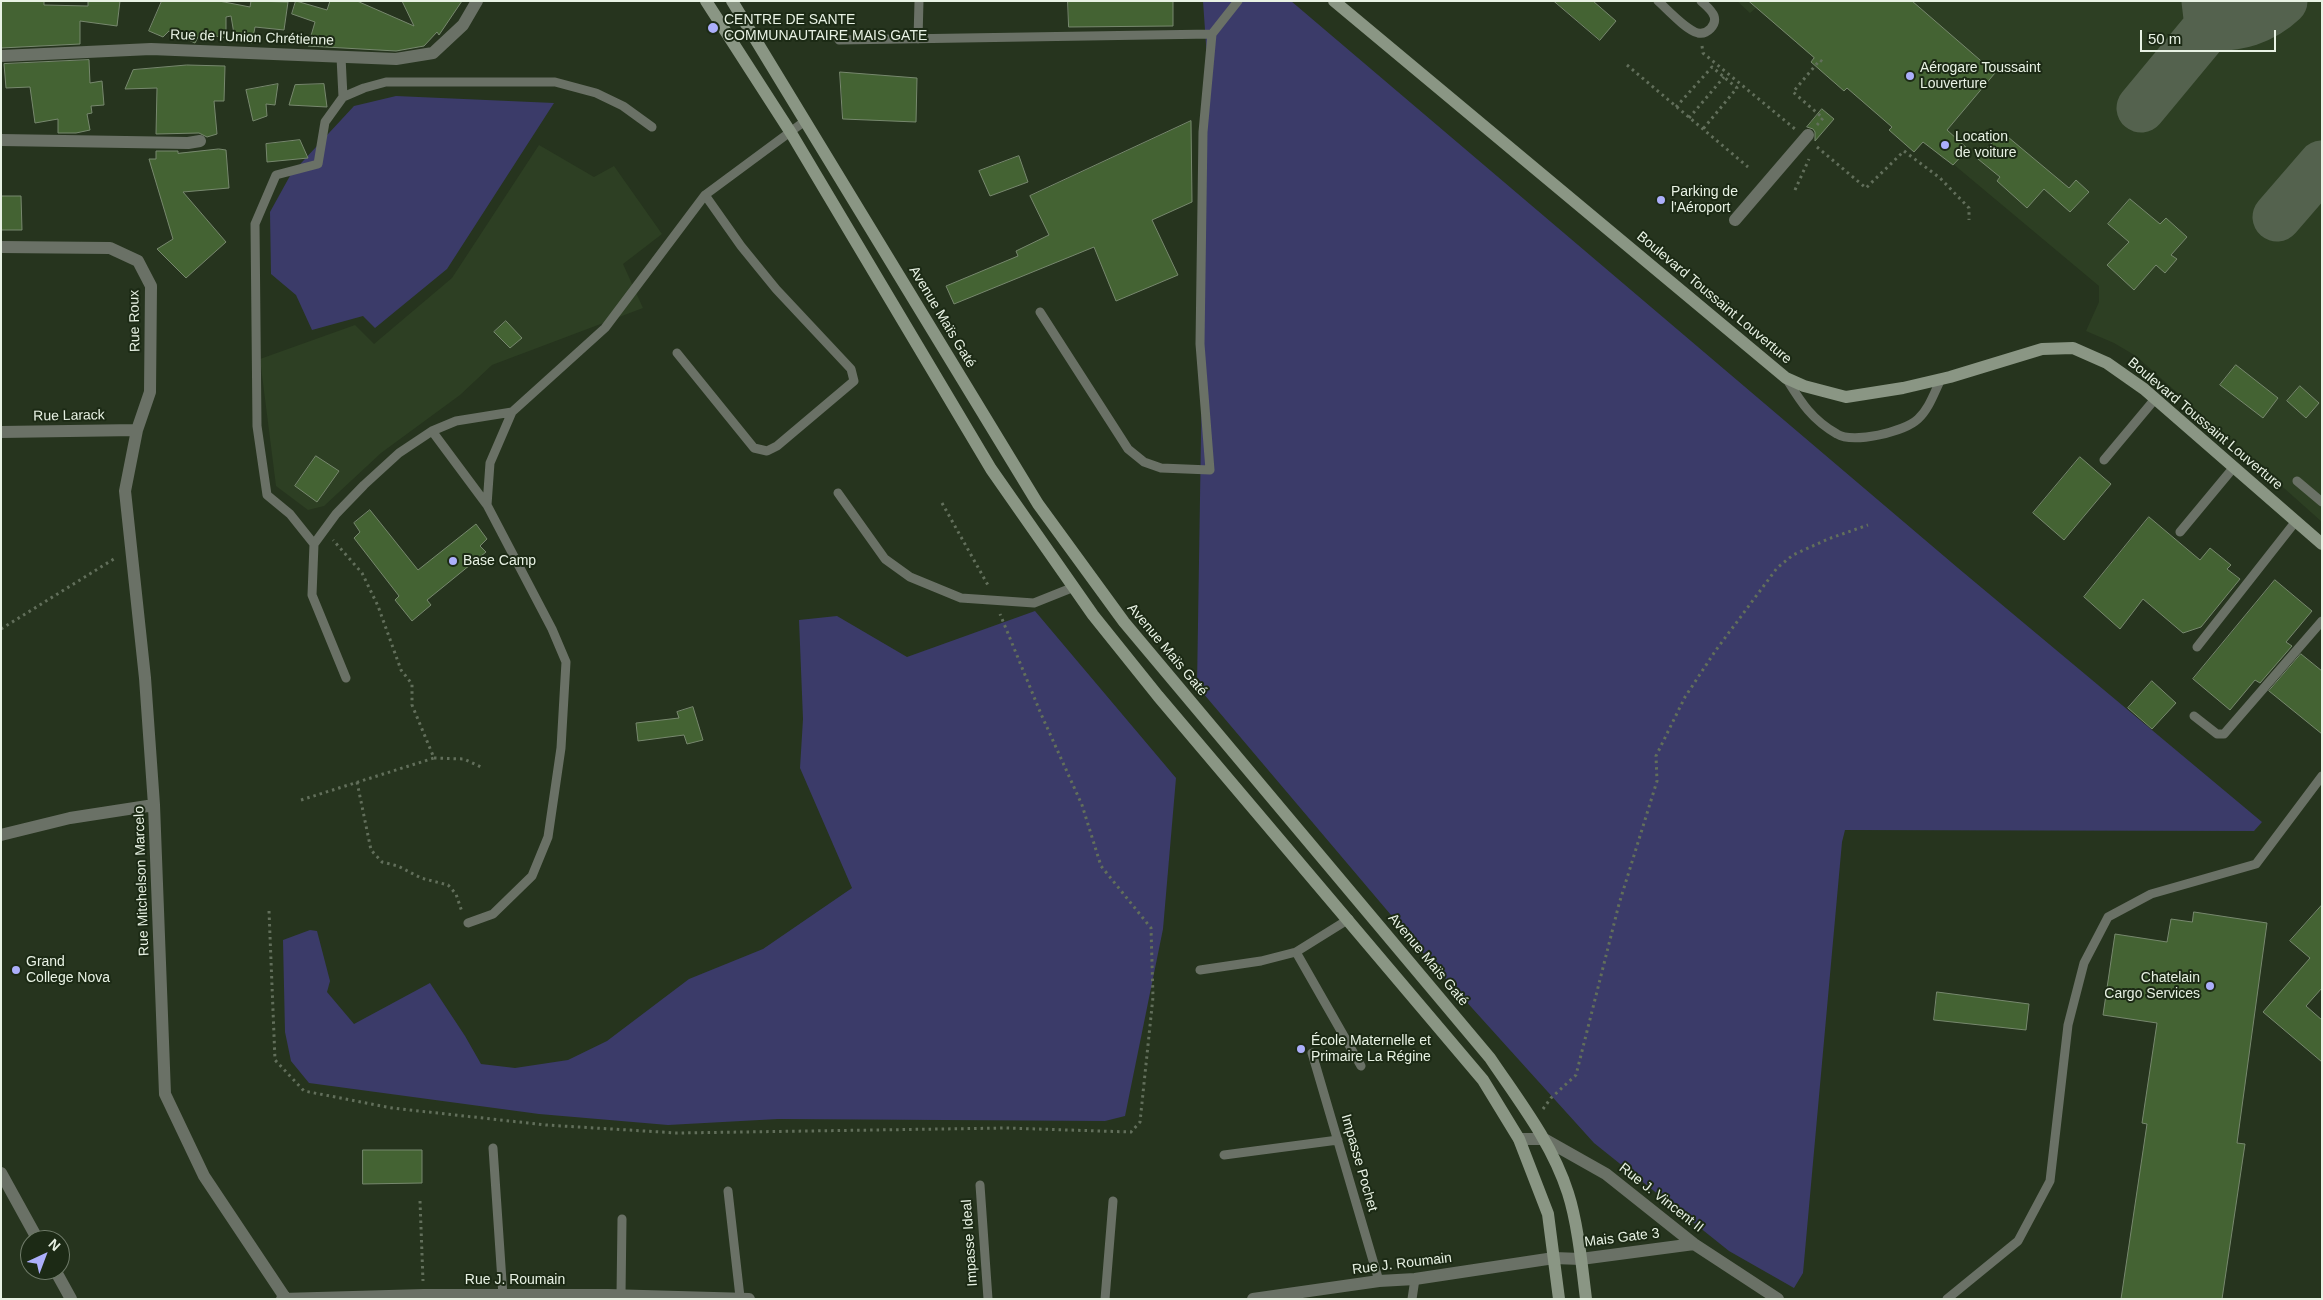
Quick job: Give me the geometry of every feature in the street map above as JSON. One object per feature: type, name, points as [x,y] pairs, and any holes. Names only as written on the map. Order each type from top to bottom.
[{"type":"main road","points":[[706,1],[791,133],[991,469],[1093,615],[1158,696],[1349,919],[1483,1080],[1519,1139],[1548,1214],[1559,1299]]},
{"type":"main road","name":"Avenue Maïs Gaté","points":[[732,1],[1038,504],[1124,622],[1490,1058],[1533,1121],[1544,1139],[1568,1194],[1581,1259],[1586,1299]]},
{"type":"main road","name":"Boulevard Toussaint Louverture","points":[[1334,1],[1786,378],[1804,386],[1846,397],[1941,380],[2042,349],[2073,348],[2107,363],[2155,398],[2322,544]]},
{"type":"street","name":"Rue de l'Union Chrétienne","points":[[1,56],[151,49],[396,59],[433,53],[462,25],[477,1]]},
{"type":"street","points":[[1734,220],[1808,135]]},
{"type":"street","points":[[1,140],[188,143],[200,141]]},
{"type":"street","name":"Rue Roux","points":[[1,247],[110,248],[138,261],[151,286],[150,392],[136,430]]},
{"type":"street","name":"Rue Larack","points":[[1,432],[136,430]]},
{"type":"street","name":"Rue Mitchelson Marcelo","points":[[136,430],[125,491],[145,678],[154,805],[165,1094],[204,1176],[285,1298]]},
{"type":"street","points":[[1,835],[70,818],[154,805]]},
{"type":"street","name":"Rue J. Vincent II","points":[[1519,1139],[1544,1139],[1606,1174],[1694,1244],[1778,1299]]},
{"type":"street","points":[[1,1173],[32,1230]]},
{"type":"street","name":"Mais Gate 3","points":[[1554,1258],[1581,1259],[1694,1244]]},
{"type":"street","name":"Rue J. Roumain","points":[[1253,1299],[1379,1281],[1416,1279],[1554,1258]]},
{"type":"street","points":[[61,1280],[71,1299]]},
{"type":"street","name":"Rue J. Roumain","points":[[285,1298],[424,1295],[502,1297],[608,1297],[621,1295],[745,1298]]},
{"type":"lane","points":[[918,39],[919,1]]},
{"type":"lane","points":[[1040,312],[1128,449],[1144,462],[1160,468],[1210,470],[1200,344],[1202,132],[1212,34],[1238,1]]},
{"type":"lane","points":[[1658,1],[1689,28],[1699,33],[1711,29],[1714,21],[1714,15],[1701,1]]},
{"type":"lane","points":[[839,40],[1212,34]]},
{"type":"lane","points":[[341,57],[343,97]]},
{"type":"lane","points":[[314,544],[290,514],[267,495],[257,426],[255,224],[276,175],[318,164],[324,122],[343,97],[364,88],[386,82],[555,82],[596,93],[622,106],[652,127]]},
{"type":"lane","points":[[487,505],[490,463],[512,412],[605,328],[705,195],[805,121]]},
{"type":"lane","points":[[677,353],[754,448],[768,451],[777,446],[854,381],[851,369],[776,289],[741,246],[705,195]]},
{"type":"lane","points":[[1786,378],[1807,412],[1838,436],[1870,437],[1917,420],[1930,403],[1941,380]]},
{"type":"lane","points":[[2104,460],[2155,398]]},
{"type":"lane","points":[[346,678],[312,595],[314,544],[364,485],[399,453],[432,431],[456,421],[512,412]]},
{"type":"lane","points":[[432,431],[487,505],[552,629],[566,662],[561,748],[548,837],[532,876],[493,914],[468,923]]},
{"type":"lane","points":[[2180,532],[2234,467]]},
{"type":"lane","points":[[2297,481],[2322,502]]},
{"type":"lane","points":[[838,493],[885,558],[910,577],[961,598],[994,602],[1034,602],[1074,587]]},
{"type":"lane","points":[[2197,646],[2296,521]]},
{"type":"lane","points":[[2194,716],[2216,734],[2224,734],[2322,621]]},
{"type":"lane","points":[[1947,1299],[2018,1241],[2050,1181],[2068,1025],[2084,963],[2108,918],[2151,894],[2256,864],[2322,776]]},
{"type":"lane","points":[[1200,970],[1261,961],[1296,952],[1349,919]]},
{"type":"lane","points":[[1296,952],[1361,1066]]},
{"type":"lane","name":"Impasse Pochet","points":[[1312,1053],[1379,1281]]},
{"type":"lane","points":[[1224,1155],[1338,1140]]},
{"type":"lane","points":[[493,1148],[502,1297]]},
{"type":"lane","name":"Impasse Ideal","points":[[980,1185],[988,1299]]},
{"type":"lane","points":[[728,1191],[745,1298]]},
{"type":"lane","points":[[1105,1299],[1113,1201]]},
{"type":"lane","points":[[621,1295],[622,1219]]},
{"type":"lane","points":[[1412,1299],[1416,1279]]},
{"type":"path","points":[[1808,135],[1823,118],[1793,92],[1820,60],[1825,64]]},
{"type":"path","points":[[1627,65],[1748,167]]},
{"type":"path","points":[[1676,107],[1712,67],[1737,88],[1703,128]]},
{"type":"path","points":[[1690,118],[1724,78]]},
{"type":"path","points":[[1904,151],[1940,178],[1969,208],[1969,220]]},
{"type":"path","points":[[269,911],[276,1060],[304,1091],[392,1108],[546,1125],[677,1133],[1006,1128],[1130,1132],[1140,1122],[1153,997],[1151,928],[1101,866],[1082,804],[1041,714],[986,582],[942,503]]},
{"type":"path","points":[[1533,1121],[1551,1098],[1576,1075],[1620,904],[1657,781],[1656,756],[1685,697],[1716,650],[1777,568],[1793,555],[1828,538],[1868,525]]},
{"type":"path","points":[[324,531],[362,573],[378,606],[400,670],[412,684],[412,705],[434,758]]},
{"type":"path","points":[[1,629],[131,542]]},
{"type":"path","points":[[301,800],[434,758],[464,759],[481,767]]},
{"type":"path","points":[[357,782],[371,850],[382,862],[398,866],[421,878],[448,885],[456,894],[468,923]]},
{"type":"path","points":[[420,1202],[424,1295]]},
{"type":"shaded area","points":[[1203,1],[1291,1],[1958,568],[2262,822],[2254,831],[1845,830],[1842,842],[1803,1273],[1794,1288],[1729,1251],[1594,1143],[1435,967],[1197,686],[1207,59]]},
{"type":"shaded area","points":[[1737,1],[2322,1],[2322,522],[2136,356],[2114,343],[2086,331],[2099,302],[2099,286],[1946,158],[1944,160],[1930,147],[1933,143],[1927,138],[1914,152],[1889,130],[1891,127],[1855,95],[1862,87],[1854,79],[1844,91],[1819,70],[1829,58],[1811,55],[1756,8],[1750,13]]},
{"type":"shaded area","points":[[396,96],[554,103],[447,269],[375,328],[363,316],[312,330],[296,295],[271,274],[270,212],[291,174],[354,106]]},
{"type":"shaded area","points":[[539,145],[594,177],[614,166],[662,234],[623,264],[643,308],[492,365],[460,395],[381,453],[324,506],[308,510],[276,486],[260,359],[355,325],[374,344],[452,278]]},
{"type":"shaded area","points":[[1035,611],[1176,778],[1163,929],[1125,1116],[1105,1121],[778,1119],[668,1125],[539,1114],[309,1083],[291,1061],[285,1032],[283,940],[310,930],[317,931],[330,981],[327,992],[354,1024],[430,983],[481,1064],[515,1068],[568,1060],[607,1041],[689,979],[763,949],[852,888],[800,768],[803,719],[799,620],[837,616],[907,657]]},
{"type":"building","points":[[44,1],[44,5],[88,6],[88,1],[120,1],[117,26],[80,21],[80,44],[1,48],[1,2]]},
{"type":"building","points":[[162,1],[219,1],[250,7],[251,1],[288,2],[284,30],[255,27],[252,43],[235,40],[231,16],[226,17],[226,38],[200,33],[195,43],[169,31],[163,37],[149,31]]},
{"type":"building","points":[[296,1],[327,10],[330,1],[357,1],[414,26],[402,1],[462,1],[439,35],[437,32],[424,46],[396,51],[308,46],[315,22],[292,14]]},
{"type":"building","points":[[1068,1],[1173,1],[1173,26],[1069,27]]},
{"type":"building","points":[[1554,1],[1593,1],[1616,21],[1600,40]]},
{"type":"building","name":"Aérogare Toussaint Louverture","points":[[1749,1],[1912,1],[1995,73],[1947,130],[1968,149],[1953,165],[1923,142],[1914,152],[1889,130],[1892,127],[1847,88],[1844,91],[1811,62],[1814,58]]},
{"type":"building","points":[[89,60],[90,83],[102,81],[104,105],[91,106],[92,113],[87,114],[90,130],[76,133],[58,133],[58,119],[35,123],[30,87],[6,88],[4,64]]},
{"type":"building","points":[[187,65],[225,66],[224,101],[214,101],[217,134],[207,137],[199,133],[156,134],[157,88],[125,89],[133,70]]},
{"type":"building","points":[[840,72],[917,78],[916,122],[843,119]]},
{"type":"building","points":[[278,84],[275,105],[266,104],[267,116],[253,121],[246,90]]},
{"type":"building","points":[[324,84],[327,107],[289,105],[295,85]]},
{"type":"building","points":[[1822,109],[1834,119],[1815,141],[1815,132],[1807,127]]},
{"type":"building","points":[[1191,121],[1192,202],[1152,220],[1178,275],[1116,301],[1094,247],[954,304],[946,286],[1018,256],[1016,251],[1049,235],[1030,196]]},
{"type":"building","points":[[2002,132],[2069,188],[2076,180],[2089,192],[2070,212],[2044,189],[2027,208],[1997,181],[2000,177],[1978,159]]},
{"type":"building","points":[[300,140],[308,158],[267,162],[266,144]]},
{"type":"building","points":[[226,150],[229,188],[183,192],[226,242],[186,278],[157,249],[173,239],[149,159],[156,159],[156,151],[178,151],[178,153]]},
{"type":"building","points":[[1019,156],[1028,182],[990,196],[979,171]]},
{"type":"building","points":[[1,196],[21,196],[22,230],[1,230]]},
{"type":"building","points":[[2130,199],[2160,224],[2166,218],[2187,237],[2171,255],[2177,259],[2165,273],[2156,265],[2134,290],[2107,265],[2129,242],[2108,224]]},
{"type":"building","points":[[506,321],[522,338],[510,348],[494,332]]},
{"type":"building","points":[[2236,365],[2278,398],[2263,418],[2220,385]]},
{"type":"building","points":[[2300,386],[2319,403],[2306,418],[2287,401]]},
{"type":"building","points":[[316,456],[339,471],[317,502],[295,486]]},
{"type":"building","points":[[2080,457],[2111,484],[2064,540],[2033,513]]},
{"type":"building","name":"Base Camp","points":[[370,510],[418,570],[476,524],[487,539],[480,546],[486,552],[427,600],[431,605],[412,621],[395,600],[399,596],[354,538],[360,532],[354,523]]},
{"type":"building","points":[[2149,517],[2200,560],[2210,548],[2231,565],[2227,569],[2240,579],[2201,627],[2183,633],[2143,599],[2120,629],[2084,597]]},
{"type":"building","points":[[2275,580],[2312,611],[2286,642],[2292,646],[2260,683],[2255,680],[2230,710],[2193,679]]},
{"type":"building","points":[[2301,654],[2322,671],[2322,734],[2269,691]]},
{"type":"building","points":[[2152,681],[2176,703],[2152,729],[2128,708]]},
{"type":"building","points":[[693,707],[703,740],[687,744],[684,735],[638,741],[636,723],[679,718],[677,712]]},
{"type":"building","points":[[2322,905],[2322,988],[2306,1006],[2322,1020],[2322,1062],[2263,1012],[2310,958],[2290,941]]},
{"type":"building","points":[[2194,912],[2267,923],[2237,1143],[2245,1144],[2222,1299],[2121,1299],[2147,1124],[2142,1123],[2157,1023],[2103,1015],[2115,934],[2167,942],[2171,919],[2192,922]]},
{"type":"building","points":[[1937,992],[2029,1004],[2026,1030],[1934,1020]]},
{"type":"building","points":[[363,1150],[422,1150],[422,1183],[363,1184]]},
{"type":"taxiway","points":[[2141,108],[2209,26],[2206,1]]},
{"type":"taxiway","points":[[2209,26],[2230,26],[2258,18],[2283,1]]},
{"type":"taxiway","points":[[2277,217],[2322,165]]},
{"type":"place","name":"CENTRE DE SANTE COMMUNAUTAIRE MAIS GATE","points":[[713,28]]},
{"type":"place","name":"Aérogare Toussaint Louverture","points":[[1910,76]]},
{"type":"place","name":"Location de voiture","points":[[1945,145]]},
{"type":"place","name":"Parking de l'Aéroport","points":[[1661,200]]},
{"type":"place","name":"Base Camp","points":[[453,561]]},
{"type":"place","name":"Grand College Nova","points":[[16,970]]},
{"type":"place","name":"Chatelain Cargo Services","points":[[2210,986]]},
{"type":"place","name":"École Maternelle et Primaire La Régine","points":[[1301,1049]]}]
